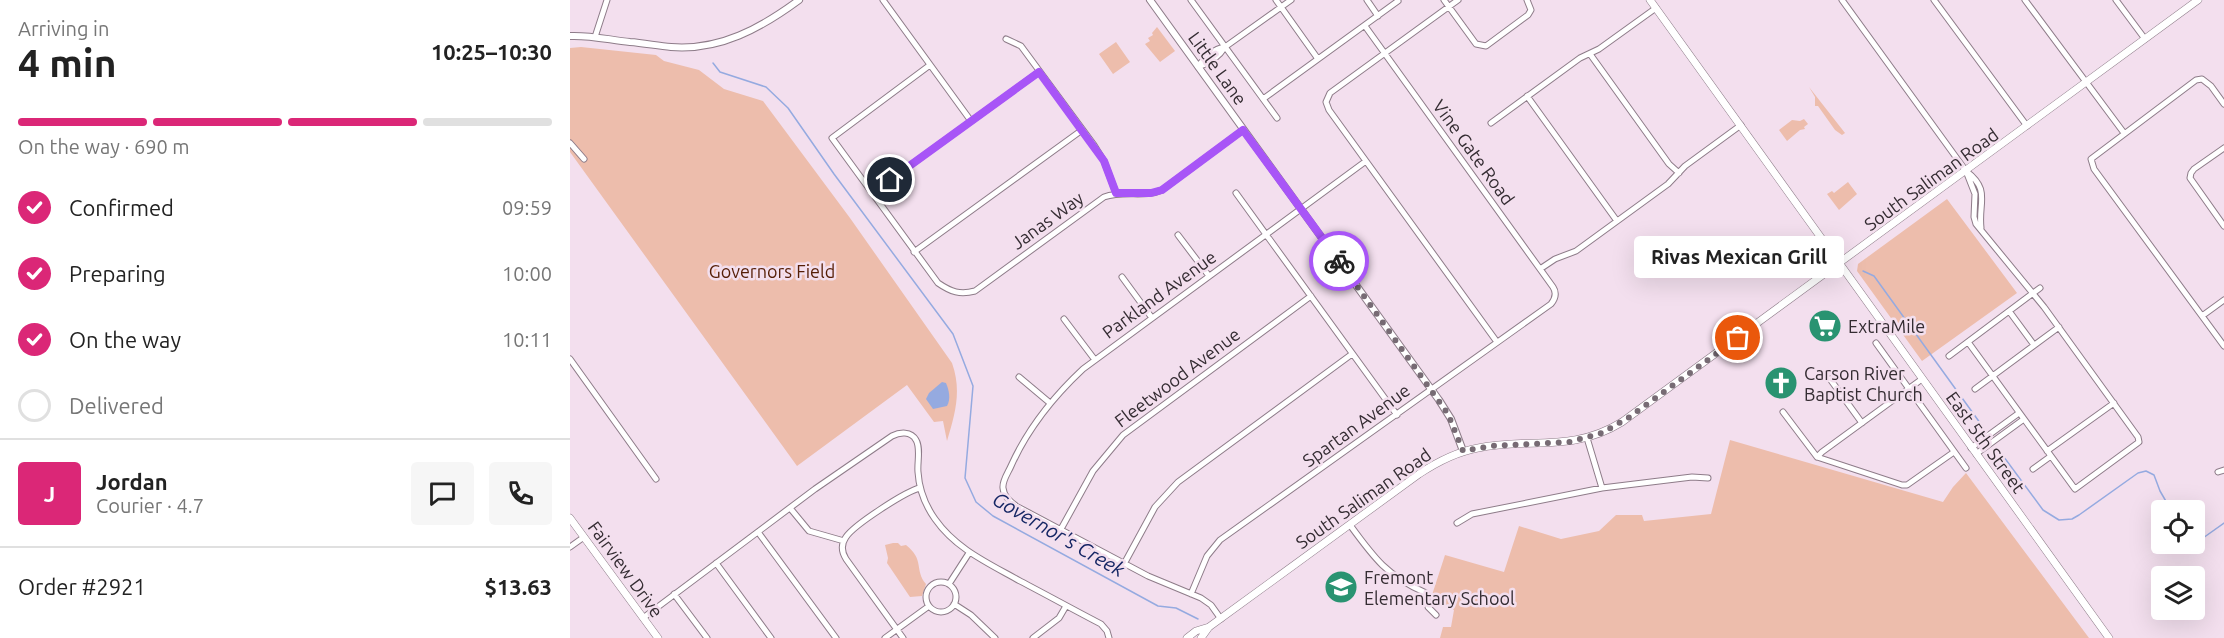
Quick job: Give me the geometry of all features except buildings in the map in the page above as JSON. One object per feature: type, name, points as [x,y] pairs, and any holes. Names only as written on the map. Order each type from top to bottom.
[{"type":"main road","name":"East 5th Street","points":[[1650,0],[2109,638]]},
{"type":"main road","name":"South Saliman Road","points":[[1187,638],[1221,619],[1423,471],[1463,451],[1491,446],[1562,443],[1587,438],[1624,421],[2198,0]]},
{"type":"main road","name":"Fairview Drive","points":[[570,518],[658,638]]},
{"type":"main road","name":"South Saliman Road","points":[[1201,638],[1209,627]]},
{"type":"street","points":[[595,37],[607,0]]},
{"type":"street","points":[[570,36],[669,47],[711,44],[754,30],[799,0]]},
{"type":"street","points":[[883,0],[971,121]]},
{"type":"street","name":"Little Lane","points":[[1150,0],[1431,390],[1451,419],[1463,451]]},
{"type":"street","points":[[1191,0],[1277,118]]},
{"type":"street","points":[[1276,0],[1318,59]]},
{"type":"street","points":[[1198,67],[1221,54],[1226,47],[1291,0]]},
{"type":"street","points":[[1367,0],[1378,16]]},
{"type":"street","points":[[1444,0],[1476,44],[1481,46],[1486,46],[1528,15],[1531,10],[1527,0]]},
{"type":"street","points":[[1458,0],[1327,96],[1326,102],[1329,110],[1497,342]]},
{"type":"street","points":[[1842,0],[1966,171],[1976,196],[1974,221],[2059,327],[2138,437],[2139,443],[2075,489],[1968,342]]},
{"type":"street","points":[[1934,0],[2027,126]]},
{"type":"street","points":[[2025,0],[2124,133]]},
{"type":"street","points":[[2116,0],[2145,39]]},
{"type":"street","points":[[1263,99],[1398,1]]},
{"type":"street","points":[[1491,123],[1580,58],[1590,54],[1656,8]]},
{"type":"street","name":"Vine Gate Road","points":[[1365,26],[1540,269],[1554,289],[1555,296]]},
{"type":"street","points":[[1006,39],[1021,46],[1082,130],[1104,161],[1116,193]]},
{"type":"street","points":[[1590,54],[1669,164],[1679,173]]},
{"type":"street","points":[[930,65],[832,138],[914,252],[1082,130]]},
{"type":"street","points":[[872,193],[1039,72]]},
{"type":"street","points":[[2224,104],[2211,86],[2202,79],[2191,83],[2091,159],[2094,169],[2224,346]]},
{"type":"street","points":[[1527,96],[1617,221]]},
{"type":"street","points":[[1540,269],[1555,259],[1572,253],[1617,221],[1668,184],[1684,166],[1742,125]]},
{"type":"street","name":"Janas Way","points":[[914,252],[938,284],[951,292],[963,294],[975,291],[1104,197],[1116,193],[1151,193],[1162,190],[1243,130]]},
{"type":"street","points":[[570,143],[584,159]]},
{"type":"street","points":[[2224,148],[2191,173],[2192,182],[2224,226]]},
{"type":"street","name":"Parkland Avenue","points":[[1061,530],[1009,500],[1003,489],[1003,484],[1025,437],[1050,403],[1065,386],[1095,360],[1366,161]]},
{"type":"street","points":[[1236,193],[1397,415]]},
{"type":"street","points":[[1178,235],[1209,276]]},
{"type":"street","points":[[1122,277],[1152,318]]},
{"type":"street","points":[[1949,356],[2040,288]]},
{"type":"street","name":"Fleetwood Avenue","points":[[1061,530],[1093,471],[1123,435],[1311,296]]},
{"type":"street","name":"Spartan Avenue","points":[[1191,594],[1207,556],[1220,540],[1551,304],[1555,296]]},
{"type":"street","points":[[2202,316],[2224,300]]},
{"type":"street","points":[[2009,311],[2034,345]]},
{"type":"street","points":[[1064,319],[1095,360]]},
{"type":"street","points":[[1975,389],[2059,327]]},
{"type":"street","points":[[1876,343],[1966,468]]},
{"type":"street","points":[[1124,564],[1155,507],[1178,482],[1352,354]]},
{"type":"street","points":[[570,360],[656,479]]},
{"type":"street","points":[[1019,377],[1050,403]]},
{"type":"street","points":[[1830,379],[1862,423]]},
{"type":"street","points":[[1817,457],[1922,379]]},
{"type":"street","points":[[2033,469],[2114,403]]},
{"type":"street","points":[[1783,412],[1817,457],[1836,465],[1907,485],[1954,452]]},
{"type":"street","points":[[1974,451],[2019,413]]},
{"type":"street","points":[[1974,451],[2024,419]]},
{"type":"street","points":[[643,618],[790,508],[901,432],[910,435],[919,445],[917,460],[920,488],[936,521],[952,540],[969,553],[1101,624],[1109,638]]},
{"type":"street","points":[[1587,438],[1602,489]]},
{"type":"street","points":[[1457,523],[1472,514],[1602,489],[1692,477],[1708,478]]},
{"type":"street","points":[[903,638],[846,559],[843,553],[844,541],[847,534],[901,495],[920,488]]},
{"type":"street","points":[[790,508],[809,531],[844,541]]},
{"type":"street","points":[[1350,525],[1387,571],[1426,593],[1428,607],[1436,615]]},
{"type":"street","points":[[1061,530],[1124,564],[1209,603],[1221,619]]},
{"type":"street","points":[[758,532],[836,638]]},
{"type":"street","points":[[570,547],[584,537]]},
{"type":"street","points":[[949,585],[969,553]]},
{"type":"street","points":[[716,563],[771,638]]},
{"type":"street","points":[[939,583],[949,585],[956,595],[954,604],[942,612],[933,609],[929,606],[927,596],[931,587],[939,583]]},
{"type":"street","points":[[674,594],[707,638]]},
{"type":"street","points":[[954,604],[971,615],[995,638]]},
{"type":"street","points":[[885,638],[929,606]]},
{"type":"street","points":[[1033,638],[1059,618],[1066,606]]},
{"type":"green space","points":[[1157,27],[1175,51],[1160,62],[1145,44],[1150,41],[1148,38],[1153,35]]},
{"type":"green space","points":[[1116,42],[1130,62],[1113,74],[1099,54]]},
{"type":"green space","name":"Governors Field","points":[[581,47],[656,55],[664,61],[699,70],[724,89],[763,101],[850,218],[952,363],[957,393],[955,412],[947,441],[943,421],[934,422],[907,385],[797,466],[570,152],[570,48]]},
{"type":"green space","points":[[1809,87],[1845,133],[1842,135],[1835,130],[1818,106],[1815,106],[1815,97]]},
{"type":"green space","points":[[1804,119],[1808,124],[1804,127],[1805,129],[1800,130],[1787,141],[1779,130],[1792,120]]},
{"type":"green space","points":[[1848,182],[1857,194],[1839,210],[1827,194],[1832,191],[1834,193]]},
{"type":"green space","points":[[1947,199],[2017,293],[1922,361],[1857,271],[1858,264]]},
{"type":"green space","points":[[1730,440],[1943,502],[1966,473],[2089,638],[1440,638],[1443,627],[1451,627],[1454,610],[1432,595],[1445,555],[1504,572],[1519,526],[1561,539],[1599,531],[1616,515],[1642,515],[1644,521],[1711,514]]},
{"type":"green space","points":[[893,543],[906,545],[918,560],[920,574],[926,584],[922,596],[910,597],[887,563],[885,545]]},
{"type":"water","points":[[942,382],[946,383],[948,389],[947,406],[933,409],[926,399],[929,393]]},
{"type":"waterway","name":"Governor's Creek","points":[[713,63],[720,72],[766,87],[788,108],[953,334],[973,386],[965,478],[976,502],[993,516],[1158,606],[1176,608],[1198,619]]},
{"type":"waterway","points":[[1863,271],[1874,276],[1983,427]]},
{"type":"waterway","points":[[1998,449],[2043,510],[2059,520],[2072,519],[2138,473],[2146,471],[2154,475],[2165,500]]},
{"type":"waterway","points":[[2205,537],[2224,523]]},
{"type":"way so far","points":[[1339,261],[1448,414],[1463,451],[1491,446],[1569,442],[1602,433],[1628,418],[1738,338]]},
{"type":"place","name":"ExtraMile","points":[[1825,326]]},
{"type":"place","name":"Rivas Mexican Grill","points":[[1738,338]]},
{"type":"place","name":"Carson River Baptist Church","points":[[1781,383]]},
{"type":"place","name":"Fremont Elementary School","points":[[1341,587]]},
{"type":"route","points":[[890,180],[1039,72],[1094,145],[1104,161],[1116,193],[1144,194],[1162,190],[1243,130],[1339,261]]}]
